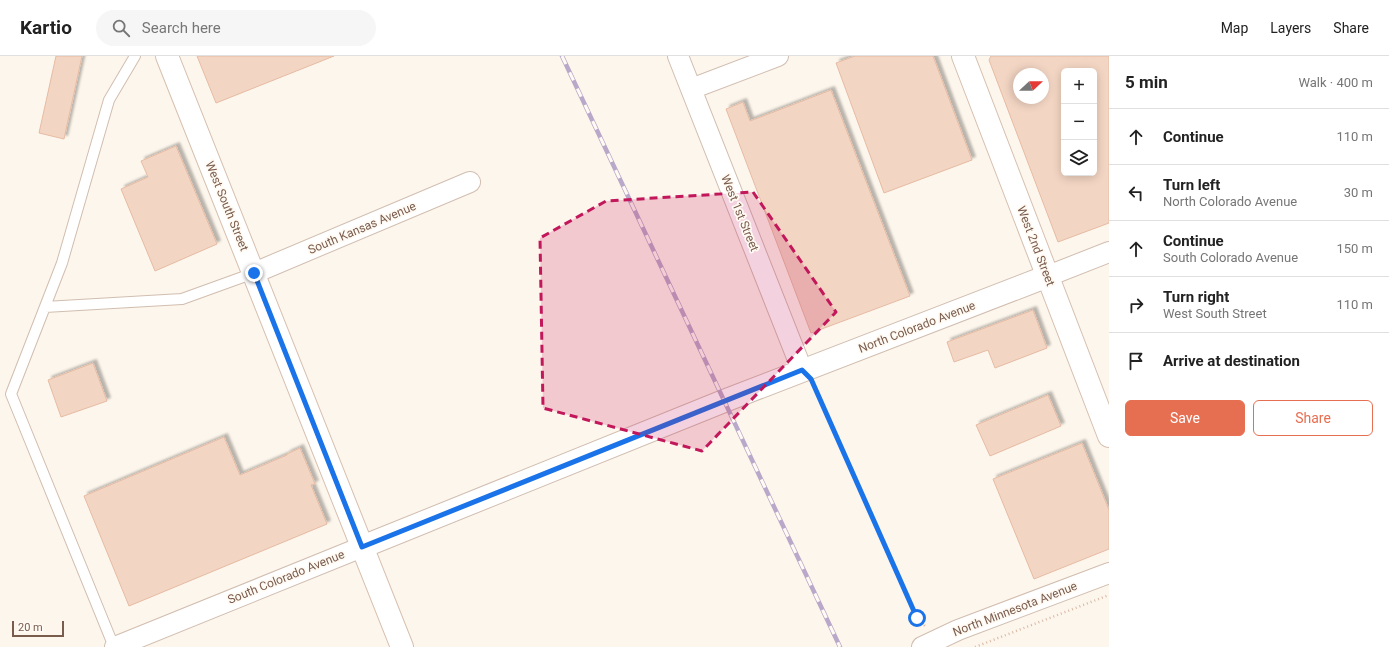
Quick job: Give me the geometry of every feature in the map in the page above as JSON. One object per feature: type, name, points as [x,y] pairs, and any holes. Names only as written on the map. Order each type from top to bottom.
[{"type":"main road","name":"West South Street","points":[[167,56],[402,647]]},
{"type":"main road","name":"West 2nd Street","points":[[962,56],[1109,436]]},
{"type":"main road","name":"North Colorado Avenue","points":[[724,401],[1048,276]]},
{"type":"main road","name":"South Colorado Avenue","points":[[362,547],[724,401]]},
{"type":"street","name":"West 1st Street","points":[[678,56],[802,370]]},
{"type":"street","points":[[691,89],[778,56]]},
{"type":"street","name":"South Kansas Avenue","points":[[254,273],[470,182]]},
{"type":"street","name":"North Colorado Avenue","points":[[1048,276],[1109,252]]},
{"type":"street","name":"South Colorado Avenue","points":[[115,647],[362,547]]},
{"type":"street","name":"North Minnesota Avenue","points":[[930,643],[958,630],[1109,573]]},
{"type":"lane","points":[[115,647],[11,394],[62,263],[109,100],[135,56]]},
{"type":"lane","points":[[45,307],[182,299],[254,273]]},
{"type":"path","points":[[802,370],[811,379],[917,618],[930,643]]},
{"type":"path","points":[[975,647],[1109,595]]},
{"type":"highlighted area","points":[[753,192],[836,312],[702,451],[543,408],[540,238],[606,201]]},
{"type":"building","points":[[56,56],[82,56],[64,139],[39,133]]},
{"type":"building","points":[[197,56],[334,56],[216,103]]},
{"type":"building","points":[[855,56],[933,56],[972,160],[884,193],[836,63]]},
{"type":"building","points":[[991,56],[1109,56],[1109,223],[1058,242],[989,60]]},
{"type":"building","points":[[831,90],[910,296],[811,333],[726,109],[743,102],[750,121]]},
{"type":"building","points":[[176,146],[217,244],[155,271],[121,189],[148,177],[141,161]]},
{"type":"building","points":[[1033,310],[1047,348],[995,368],[988,350],[954,362],[947,342]]},
{"type":"building","points":[[93,363],[107,401],[61,417],[48,380]]},
{"type":"building","points":[[1048,395],[1061,426],[990,456],[976,425]]},
{"type":"building","points":[[224,437],[240,475],[300,448],[315,484],[311,485],[327,524],[129,606],[84,496]]},
{"type":"building","points":[[1082,443],[1109,510],[1109,549],[1034,579],[993,479]]},
{"type":"railway","points":[[562,56],[840,647]]},
{"type":"route","points":[[254,273],[362,547],[802,370],[811,379],[917,618]]}]
